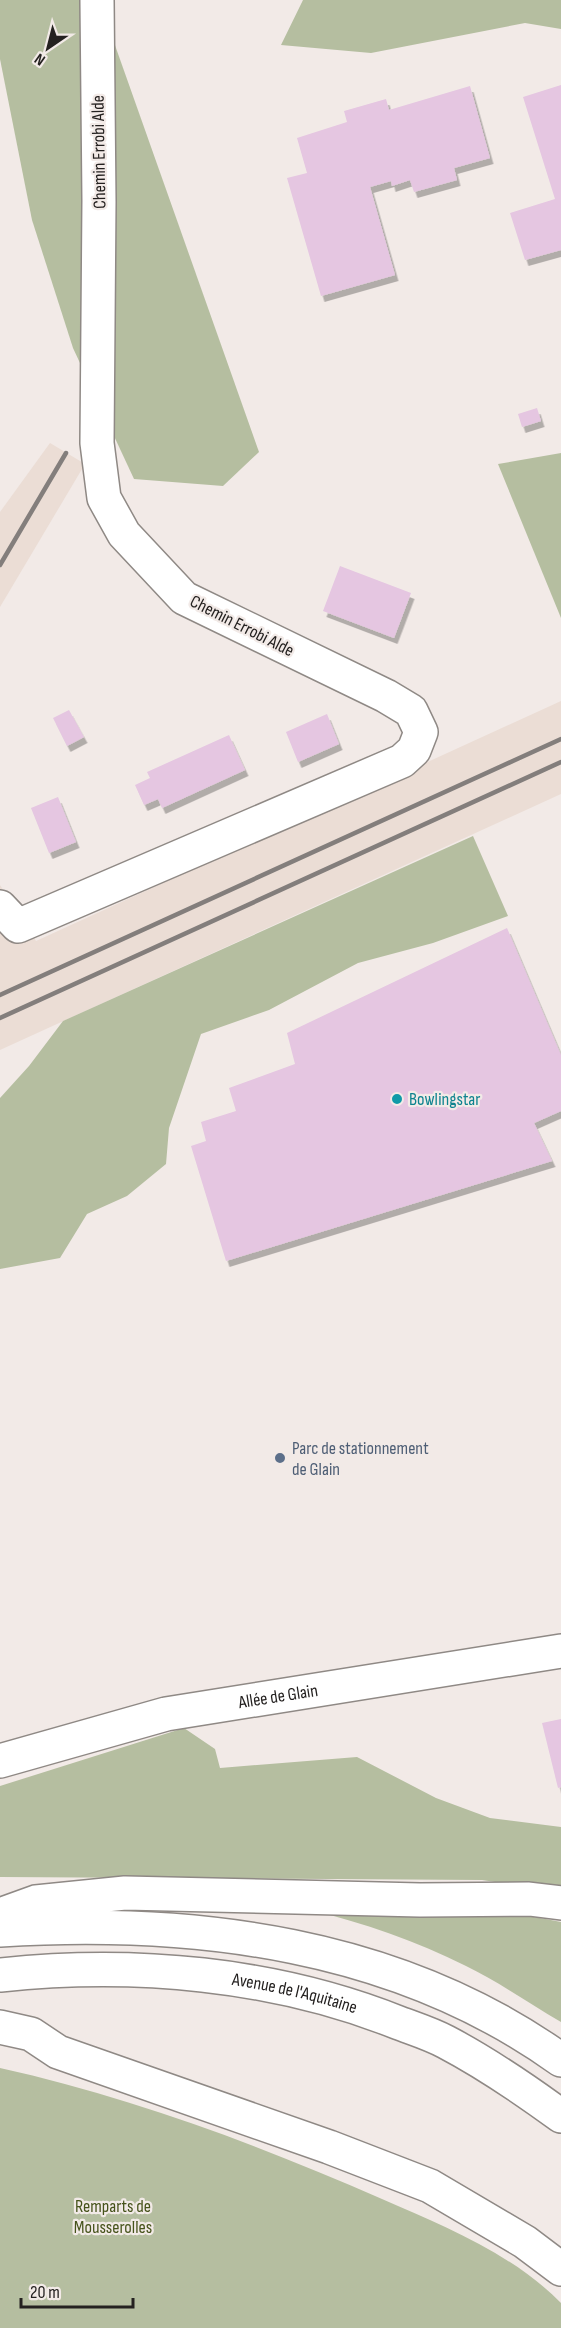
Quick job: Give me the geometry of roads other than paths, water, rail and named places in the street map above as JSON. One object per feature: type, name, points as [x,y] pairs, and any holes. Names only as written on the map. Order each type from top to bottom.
[{"type":"main road","name":"Chemin Errobi Alde","points":[[0,907],[18,926],[402,761],[414,750],[421,732],[411,711],[386,696],[184,597],[154,569],[124,534],[104,498],[97,443],[99,201],[97,0]]},
{"type":"main road","name":"Allée de Glain","points":[[0,1761],[166,1714],[561,1652]]},
{"type":"main road","points":[[0,1915],[36,1902],[125,1893],[420,1900],[529,1899],[561,1903]]},
{"type":"main road","points":[[0,1930],[63,1926],[141,1927],[280,1942],[357,1961],[424,1983],[478,2010],[561,2060]]},
{"type":"main road","name":"Avenue de l'Aquitaine","points":[[0,1975],[97,1971],[163,1972],[240,1979],[316,1995],[376,2014],[444,2041],[518,2084],[561,2116]]},
{"type":"main road","points":[[0,2027],[31,2034],[58,2052],[307,2139],[430,2186],[525,2241],[561,2269]]},
{"type":"main road","points":[[0,2048],[27,2054],[58,2052]]},
{"type":"railway","points":[[0,565],[66,453]]},
{"type":"railway","points":[[0,995],[561,739]]},
{"type":"railway","points":[[0,1018],[561,762]]},
{"type":"place","name":"Bowlingstar","points":[[397,1099]]},
{"type":"place","name":"Parc de stationnement de Glain","points":[[280,1458]]},
{"type":"park label","name":"Remparts de Mousserolles","points":[[113,2216]]}]
